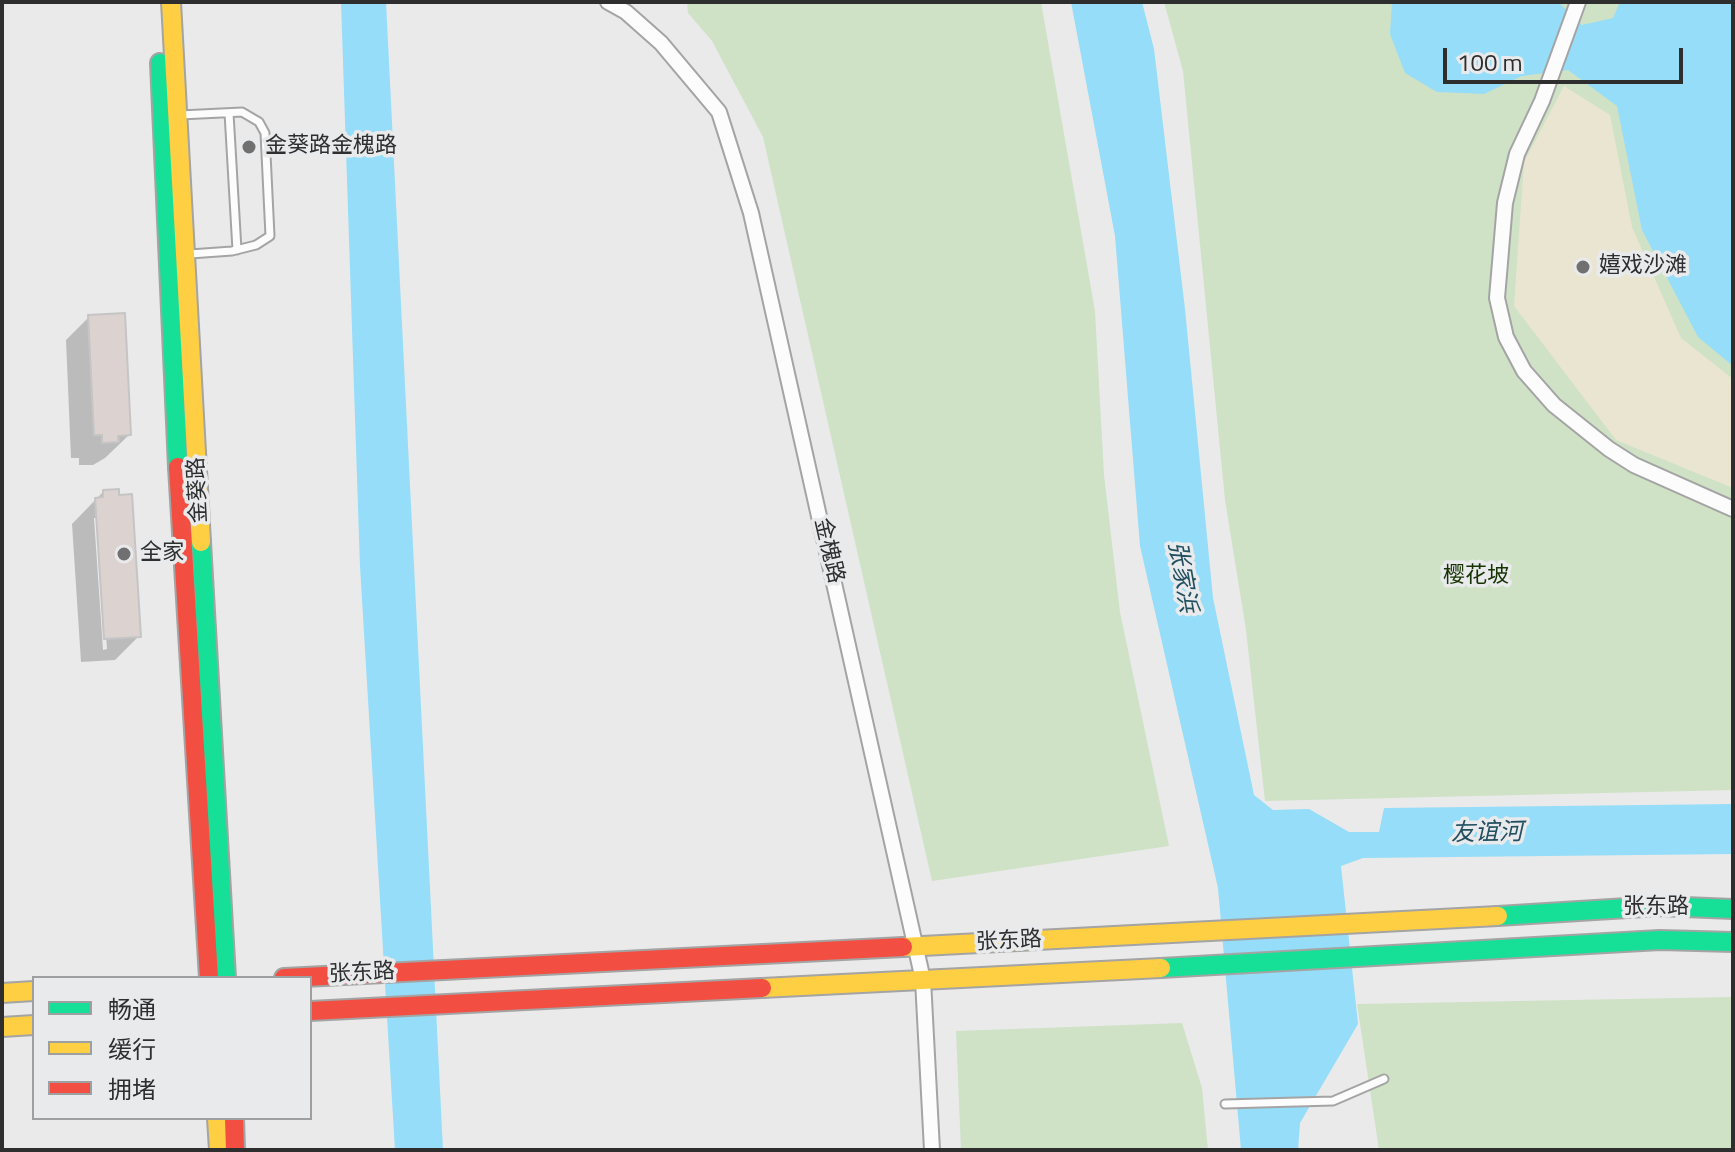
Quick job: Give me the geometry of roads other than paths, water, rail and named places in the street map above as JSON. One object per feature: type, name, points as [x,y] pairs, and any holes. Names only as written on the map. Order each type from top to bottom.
[{"type":"main road","name":"金葵路","points":[[158,2],[182,542],[209,976]]},
{"type":"main road","name":"金葵路","points":[[171,2],[226,976]]},
{"type":"main road","name":"张东路","points":[[312,976],[1056,940],[1660,906],[1733,909]]},
{"type":"main road","name":"张东路","points":[[312,1011],[1660,940],[1733,942]]},
{"type":"main road","points":[[2,993],[32,991]]},
{"type":"main road","points":[[2,1027],[32,1025]]},
{"type":"main road","points":[[217,1120],[219,1150]]},
{"type":"main road","points":[[234,1120],[235,1150]]},
{"type":"street","name":"金槐路","points":[[608,2],[626,12],[661,43],[719,112],[751,213],[923,980],[932,1150]]},
{"type":"street","points":[[1578,2],[1542,101],[1517,154],[1505,203],[1497,298],[1506,337],[1524,371],[1554,405],[1609,449],[1634,465],[1733,509]]},
{"type":"lane","points":[[178,115],[242,112],[259,122],[265,133],[270,236],[237,250],[186,254]]},
{"type":"lane","points":[[229,113],[237,250]]},
{"type":"lane","points":[[1225,1104],[1345,1098],[1384,1079]]},
{"type":"water","points":[[341,2],[386,2],[443,1150],[395,1150],[360,566]]},
{"type":"water","points":[[1071,2],[1142,2],[1154,49],[1185,309],[1213,598],[1254,795],[1273,810],[1309,809],[1349,832],[1379,832],[1384,808],[1733,804],[1733,854],[1363,858],[1341,866],[1358,1024],[1300,1123],[1298,1150],[1241,1150],[1218,888],[1140,546],[1115,236]]},
{"type":"water","points":[[1392,2],[1558,2],[1582,25],[1613,18],[1620,2],[1733,2],[1733,366],[1698,337],[1642,230],[1617,106],[1568,70],[1522,76],[1484,94],[1437,92],[1405,73],[1390,34]]},
{"type":"place","name":"金葵路金槐路","points":[[249,147]]},
{"type":"place","name":"嬉戏沙滩","points":[[1583,267]]},
{"type":"place","name":"全家","points":[[124,554]]},
{"type":"water label","name":"张家浜","points":[[1181,577]]},
{"type":"water label","name":"友谊河","points":[[1487,834]]},
{"type":"park label","name":"樱花坡","points":[[1476,577]]}]
